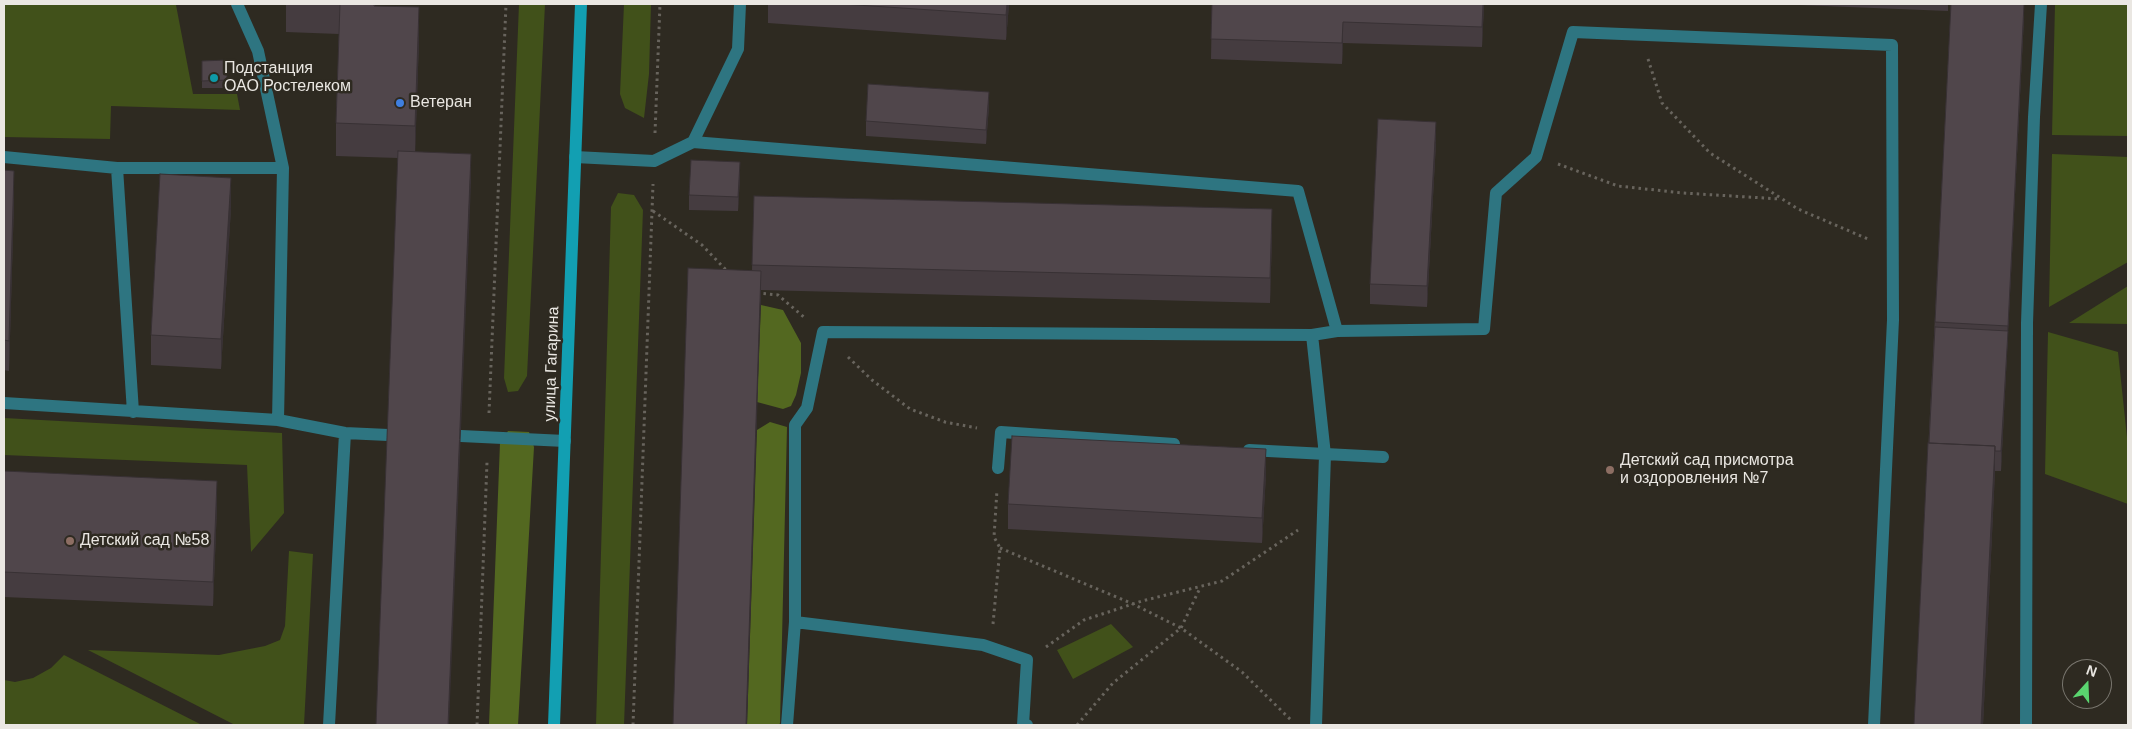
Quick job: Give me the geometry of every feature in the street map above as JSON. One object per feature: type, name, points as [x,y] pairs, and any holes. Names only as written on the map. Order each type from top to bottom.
[{"type":"main road","name":"улица Гагарина","points":[[554,725],[581,4]]},
{"type":"lane","points":[[236,4],[258,51],[283,168],[278,420]]},
{"type":"lane","points":[[693,142],[738,49],[740,4]]},
{"type":"lane","points":[[2026,725],[2027,323],[2034,117],[2041,4]]},
{"type":"lane","points":[[787,725],[795,622],[795,425],[808,408],[823,332],[1312,335],[1337,331],[1484,328],[1496,192],[1536,156],[1573,32],[1892,45],[1893,320],[1874,725]]},
{"type":"lane","points":[[575,157],[654,161],[693,142],[1298,190],[1337,331]]},
{"type":"lane","points":[[4,157],[117,168],[283,168]]},
{"type":"lane","points":[[117,168],[133,412]]},
{"type":"lane","points":[[1312,335],[1325,455],[1316,725]]},
{"type":"lane","points":[[4,403],[278,420],[345,433],[388,435]]},
{"type":"lane","points":[[998,468],[1001,432],[1188,445]]},
{"type":"lane","points":[[329,725],[345,433]]},
{"type":"lane","points":[[461,436],[565,441]]},
{"type":"lane","points":[[1236,449],[1383,457]]},
{"type":"lane","points":[[795,622],[983,644],[1027,660],[1023,725],[1027,725]]},
{"type":"path","points":[[477,725],[506,4]]},
{"type":"path","points":[[634,725],[660,4]]},
{"type":"path","points":[[1640,35],[1662,103],[1710,153],[1798,209],[1850,230],[1893,252]]},
{"type":"path","points":[[1536,156],[1618,186],[1684,193],[1780,199]]},
{"type":"path","points":[[652,211],[702,245],[728,272]]},
{"type":"path","points":[[754,293],[778,295],[823,332],[872,380],[910,409],[945,422],[1001,432]]},
{"type":"path","points":[[991,648],[1000,548],[994,537],[998,468]]},
{"type":"path","points":[[1027,660],[1084,620],[1134,604],[1222,581],[1322,513]]},
{"type":"path","points":[[1000,548],[1134,604],[1181,628],[1242,672],[1296,725]]},
{"type":"path","points":[[1077,725],[1113,683],[1181,628],[1200,587]]},
{"type":"green space","points":[[4,4],[176,5],[193,94],[237,94],[240,110],[111,106],[110,139],[4,137]]},
{"type":"green space","points":[[519,4],[545,4],[527,376],[518,391],[508,392],[504,378]]},
{"type":"green space","points":[[624,4],[651,4],[649,74],[644,118],[625,108],[620,94]]},
{"type":"green space","points":[[2055,4],[2128,4],[2128,136],[2052,135]]},
{"type":"green space","points":[[2052,154],[2128,157],[2128,262],[2049,307]]},
{"type":"green space","points":[[618,193],[634,195],[643,210],[624,725],[596,725],[611,207]]},
{"type":"green space","points":[[2128,286],[2128,324],[2069,323]]},
{"type":"green space","points":[[761,305],[783,310],[801,343],[801,373],[796,395],[791,406],[783,409],[757,402]]},
{"type":"green space","points":[[2048,332],[2118,352],[2128,447],[2128,504],[2045,474]]},
{"type":"green space","points":[[4,418],[282,433],[284,513],[251,552],[247,465],[4,455]]},
{"type":"green space","points":[[770,422],[787,427],[780,723],[779,725],[747,725],[757,430]]},
{"type":"green space","points":[[508,431],[529,432],[534,447],[518,725],[489,725],[500,443]]},
{"type":"green space","points":[[289,551],[313,554],[304,725],[235,725],[88,650],[219,655],[265,646],[280,640],[285,626]]},
{"type":"green space","points":[[1111,624],[1133,647],[1073,679],[1057,650]]},
{"type":"green space","points":[[64,655],[202,725],[4,725],[4,680],[15,682],[33,678],[51,668]]},
{"type":"building","points":[[340,4],[419,7],[415,126],[336,123]]},
{"type":"building","points":[[842,4],[1007,4],[1006,15]]},
{"type":"building","points":[[1212,4],[1483,4],[1482,27],[1343,22],[1342,43],[1211,39]]},
{"type":"building","points":[[1951,4],[2024,4],[2008,326],[1935,322]]},
{"type":"building","name":"Подстанция ОАО Ростелеком","points":[[227,60],[227,80],[202,81],[202,61]]},
{"type":"building","points":[[868,84],[989,92],[986,130],[866,121]]},
{"type":"building","points":[[1378,119],[1436,122],[1427,286],[1370,284]]},
{"type":"building","points":[[398,151],[471,154],[448,725],[376,725]]},
{"type":"building","points":[[691,160],[740,162],[738,197],[689,195]]},
{"type":"building","points":[[4,170],[14,171],[9,341],[4,340]]},
{"type":"building","points":[[160,174],[231,178],[221,339],[151,335]]},
{"type":"building","points":[[754,196],[1272,209],[1270,278],[752,265]]},
{"type":"building","points":[[688,268],[761,271],[746,725],[673,725]]},
{"type":"building","points":[[1935,327],[2008,331],[2001,451],[1995,451],[1995,446],[1929,443]]},
{"type":"building","points":[[1012,436],[1266,449],[1262,518],[1008,504]]},
{"type":"building","points":[[1928,443],[1995,446],[1981,725],[1914,725]]},
{"type":"building","name":"Детский сад №58","points":[[4,471],[217,481],[213,582],[4,572]]},
{"type":"place","name":"Подстанция ОАО Ростелеком","points":[[214,78]]},
{"type":"place","name":"Ветеран","points":[[400,103]]},
{"type":"place","name":"Детский сад присмотра и оздоровления №7","points":[[1610,470]]},
{"type":"place","name":"Детский сад №58","points":[[70,541]]}]
